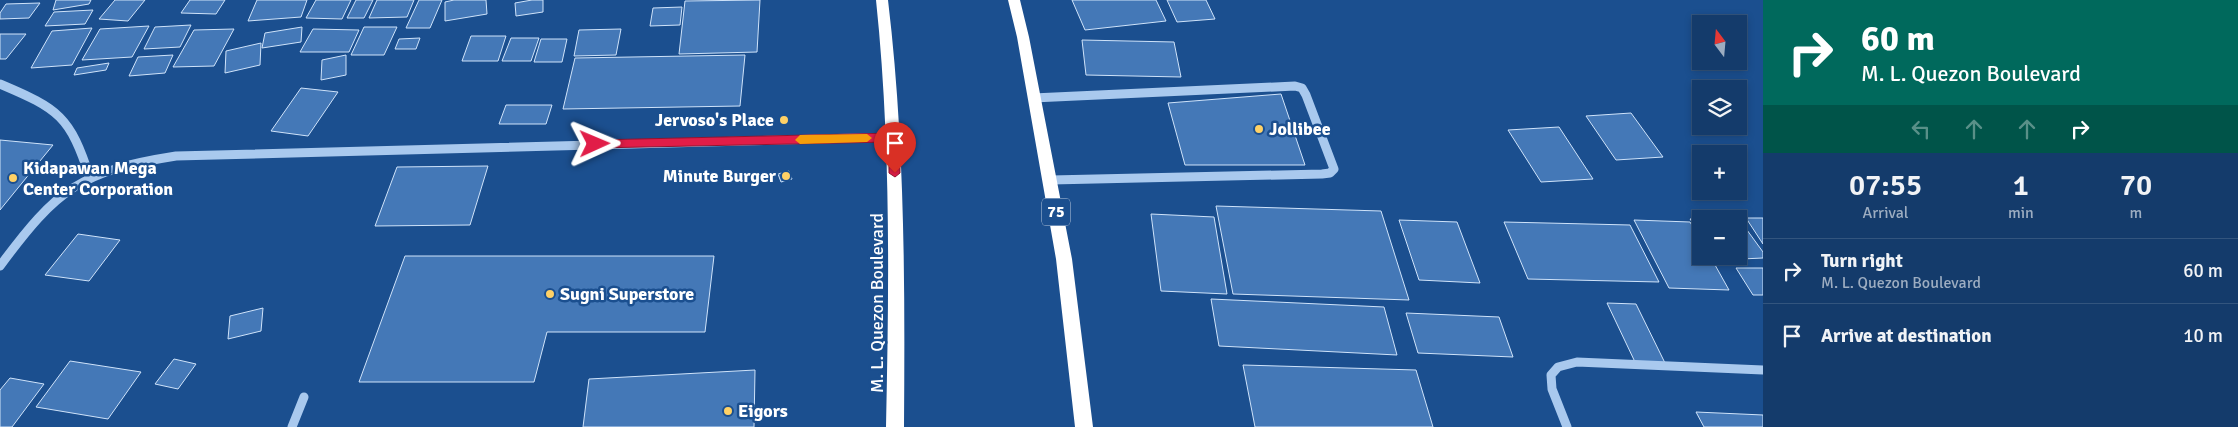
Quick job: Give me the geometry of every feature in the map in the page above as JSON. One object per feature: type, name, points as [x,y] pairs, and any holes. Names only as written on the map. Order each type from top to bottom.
[{"type":"highway","name":"M. L. Quezon Boulevard","points":[[882,0],[888,44],[894,137],[897,262],[895,427]]},
{"type":"highway","name":"75","points":[[1014,0],[1051,180],[1064,259],[1084,427]]},
{"type":"street","points":[[0,84],[42,103],[62,116],[74,134],[90,178]]},
{"type":"street","points":[[1034,98],[1295,86],[1302,88],[1306,95],[1334,169],[1330,174],[1051,180]]},
{"type":"street","points":[[0,266],[33,223],[61,195],[90,178],[132,163],[176,156],[217,153],[894,137]]},
{"type":"street","points":[[1567,427],[1552,389],[1551,375],[1558,367],[1577,362],[1763,370]]},
{"type":"lane","points":[[292,427],[304,397]]},
{"type":"building","points":[[56,0],[91,0],[89,4],[53,10]]},
{"type":"building","points":[[115,0],[145,0],[128,21],[99,19]]},
{"type":"building","points":[[190,0],[225,0],[216,14],[181,13]]},
{"type":"building","points":[[257,0],[307,0],[301,17],[248,21]]},
{"type":"building","points":[[316,0],[351,0],[342,19],[306,18]]},
{"type":"building","points":[[356,0],[373,0],[364,18],[347,18]]},
{"type":"building","points":[[377,0],[414,0],[407,17],[369,18]]},
{"type":"building","points":[[419,0],[442,0],[430,28],[406,28]]},
{"type":"building","points":[[454,0],[486,0],[487,14],[445,21],[445,2]]},
{"type":"building","points":[[543,0],[543,12],[516,16],[515,3]]},
{"type":"building","points":[[760,0],[757,52],[679,54],[685,1]]},
{"type":"building","points":[[1072,0],[1156,0],[1166,21],[1085,30]]},
{"type":"building","points":[[1167,0],[1206,0],[1215,19],[1177,22]]},
{"type":"building","points":[[40,3],[29,18],[0,19],[0,13],[6,4]]},
{"type":"building","points":[[682,7],[680,25],[650,26],[653,8]]},
{"type":"building","points":[[93,10],[85,24],[45,26],[54,12]]},
{"type":"building","points":[[191,25],[180,47],[144,49],[155,27]]},
{"type":"building","points":[[149,26],[132,57],[82,60],[100,29]]},
{"type":"building","points":[[302,27],[301,42],[262,48],[265,33]]},
{"type":"building","points":[[364,27],[397,27],[384,55],[351,55]]},
{"type":"building","points":[[92,28],[72,65],[31,68],[52,31]]},
{"type":"building","points":[[234,29],[214,66],[173,67],[194,30]]},
{"type":"building","points":[[313,29],[359,30],[349,52],[300,52]]},
{"type":"building","points":[[621,29],[616,55],[574,56],[579,30]]},
{"type":"building","points":[[0,34],[26,34],[6,59],[0,59]]},
{"type":"building","points":[[471,36],[506,36],[498,61],[462,61]]},
{"type":"building","points":[[420,38],[416,49],[395,49],[399,39]]},
{"type":"building","points":[[511,38],[539,38],[531,61],[502,61]]},
{"type":"building","points":[[541,39],[567,39],[562,62],[534,62]]},
{"type":"building","points":[[1082,40],[1174,42],[1181,77],[1086,75]]},
{"type":"building","points":[[261,43],[260,65],[225,73],[226,51]]},
{"type":"building","points":[[173,55],[165,73],[129,76],[138,57]]},
{"type":"building","points":[[346,55],[346,75],[321,80],[322,60]]},
{"type":"building","points":[[745,55],[740,106],[563,109],[575,58]]},
{"type":"building","points":[[109,63],[106,70],[74,75],[77,68]]},
{"type":"building","points":[[301,88],[338,92],[308,136],[271,131]]},
{"type":"building","points":[[1281,94],[1305,165],[1185,165],[1168,103]]},
{"type":"building","points":[[506,105],[552,105],[546,124],[499,124]]},
{"type":"building","points":[[1631,113],[1663,157],[1616,160],[1586,116]]},
{"type":"building","points":[[1559,127],[1593,179],[1541,182],[1508,130]]},
{"type":"building","name":"Kidapawan Mega Center Corporation","points":[[0,140],[53,145],[0,210]]},
{"type":"building","points":[[488,166],[470,225],[375,226],[397,167]]},
{"type":"building","points":[[789,171],[792,179],[781,182],[778,174]]},
{"type":"building","points":[[1216,206],[1381,211],[1409,300],[1233,294]]},
{"type":"building","points":[[1151,214],[1214,217],[1227,294],[1161,291]]},
{"type":"building","points":[[1747,218],[1763,218],[1763,244],[1747,220]]},
{"type":"building","points":[[1399,220],[1457,222],[1480,283],[1419,280]]},
{"type":"building","points":[[1634,220],[1690,222],[1692,225],[1692,265],[1715,265],[1729,290],[1669,288]]},
{"type":"building","points":[[1504,222],[1630,225],[1659,282],[1528,279]]},
{"type":"building","points":[[1747,230],[1763,252],[1763,258],[1747,259]]},
{"type":"building","points":[[78,234],[120,240],[89,281],[45,275]]},
{"type":"building","name":"Sugni Superstore","points":[[405,256],[714,256],[705,332],[547,332],[534,382],[359,382]]},
{"type":"building","points":[[1736,268],[1763,268],[1763,295],[1753,295]]},
{"type":"building","points":[[1211,299],[1384,307],[1397,355],[1219,346]]},
{"type":"building","points":[[1607,303],[1636,304],[1665,363],[1635,362]]},
{"type":"building","points":[[263,308],[261,331],[228,339],[230,316]]},
{"type":"building","points":[[1406,313],[1499,317],[1513,357],[1418,353]]},
{"type":"building","points":[[174,359],[196,364],[178,389],[155,384]]},
{"type":"building","points":[[70,361],[141,372],[108,419],[36,407]]},
{"type":"building","points":[[1243,365],[1416,370],[1433,427],[1255,427]]},
{"type":"building","points":[[755,370],[754,427],[583,427],[589,379]]},
{"type":"building","points":[[10,378],[44,384],[12,427],[0,427],[0,390]]},
{"type":"building","points":[[1696,412],[1763,415],[1763,427],[1704,427]]},
{"type":"slow traffic","points":[[800,140],[867,138]]},
{"type":"place","name":"Jervoso's Place","points":[[784,120]]},
{"type":"place","name":"Jollibee","points":[[1259,129]]},
{"type":"place","name":"Minute Burger","points":[[786,176]]},
{"type":"place","name":"Kidapawan Mega Center Corporation","points":[[13,178]]},
{"type":"place","name":"Sugni Superstore","points":[[550,294]]},
{"type":"place","name":"Eigors","points":[[728,411]]},
{"type":"route","points":[[595,144],[894,137],[895,173]]}]
